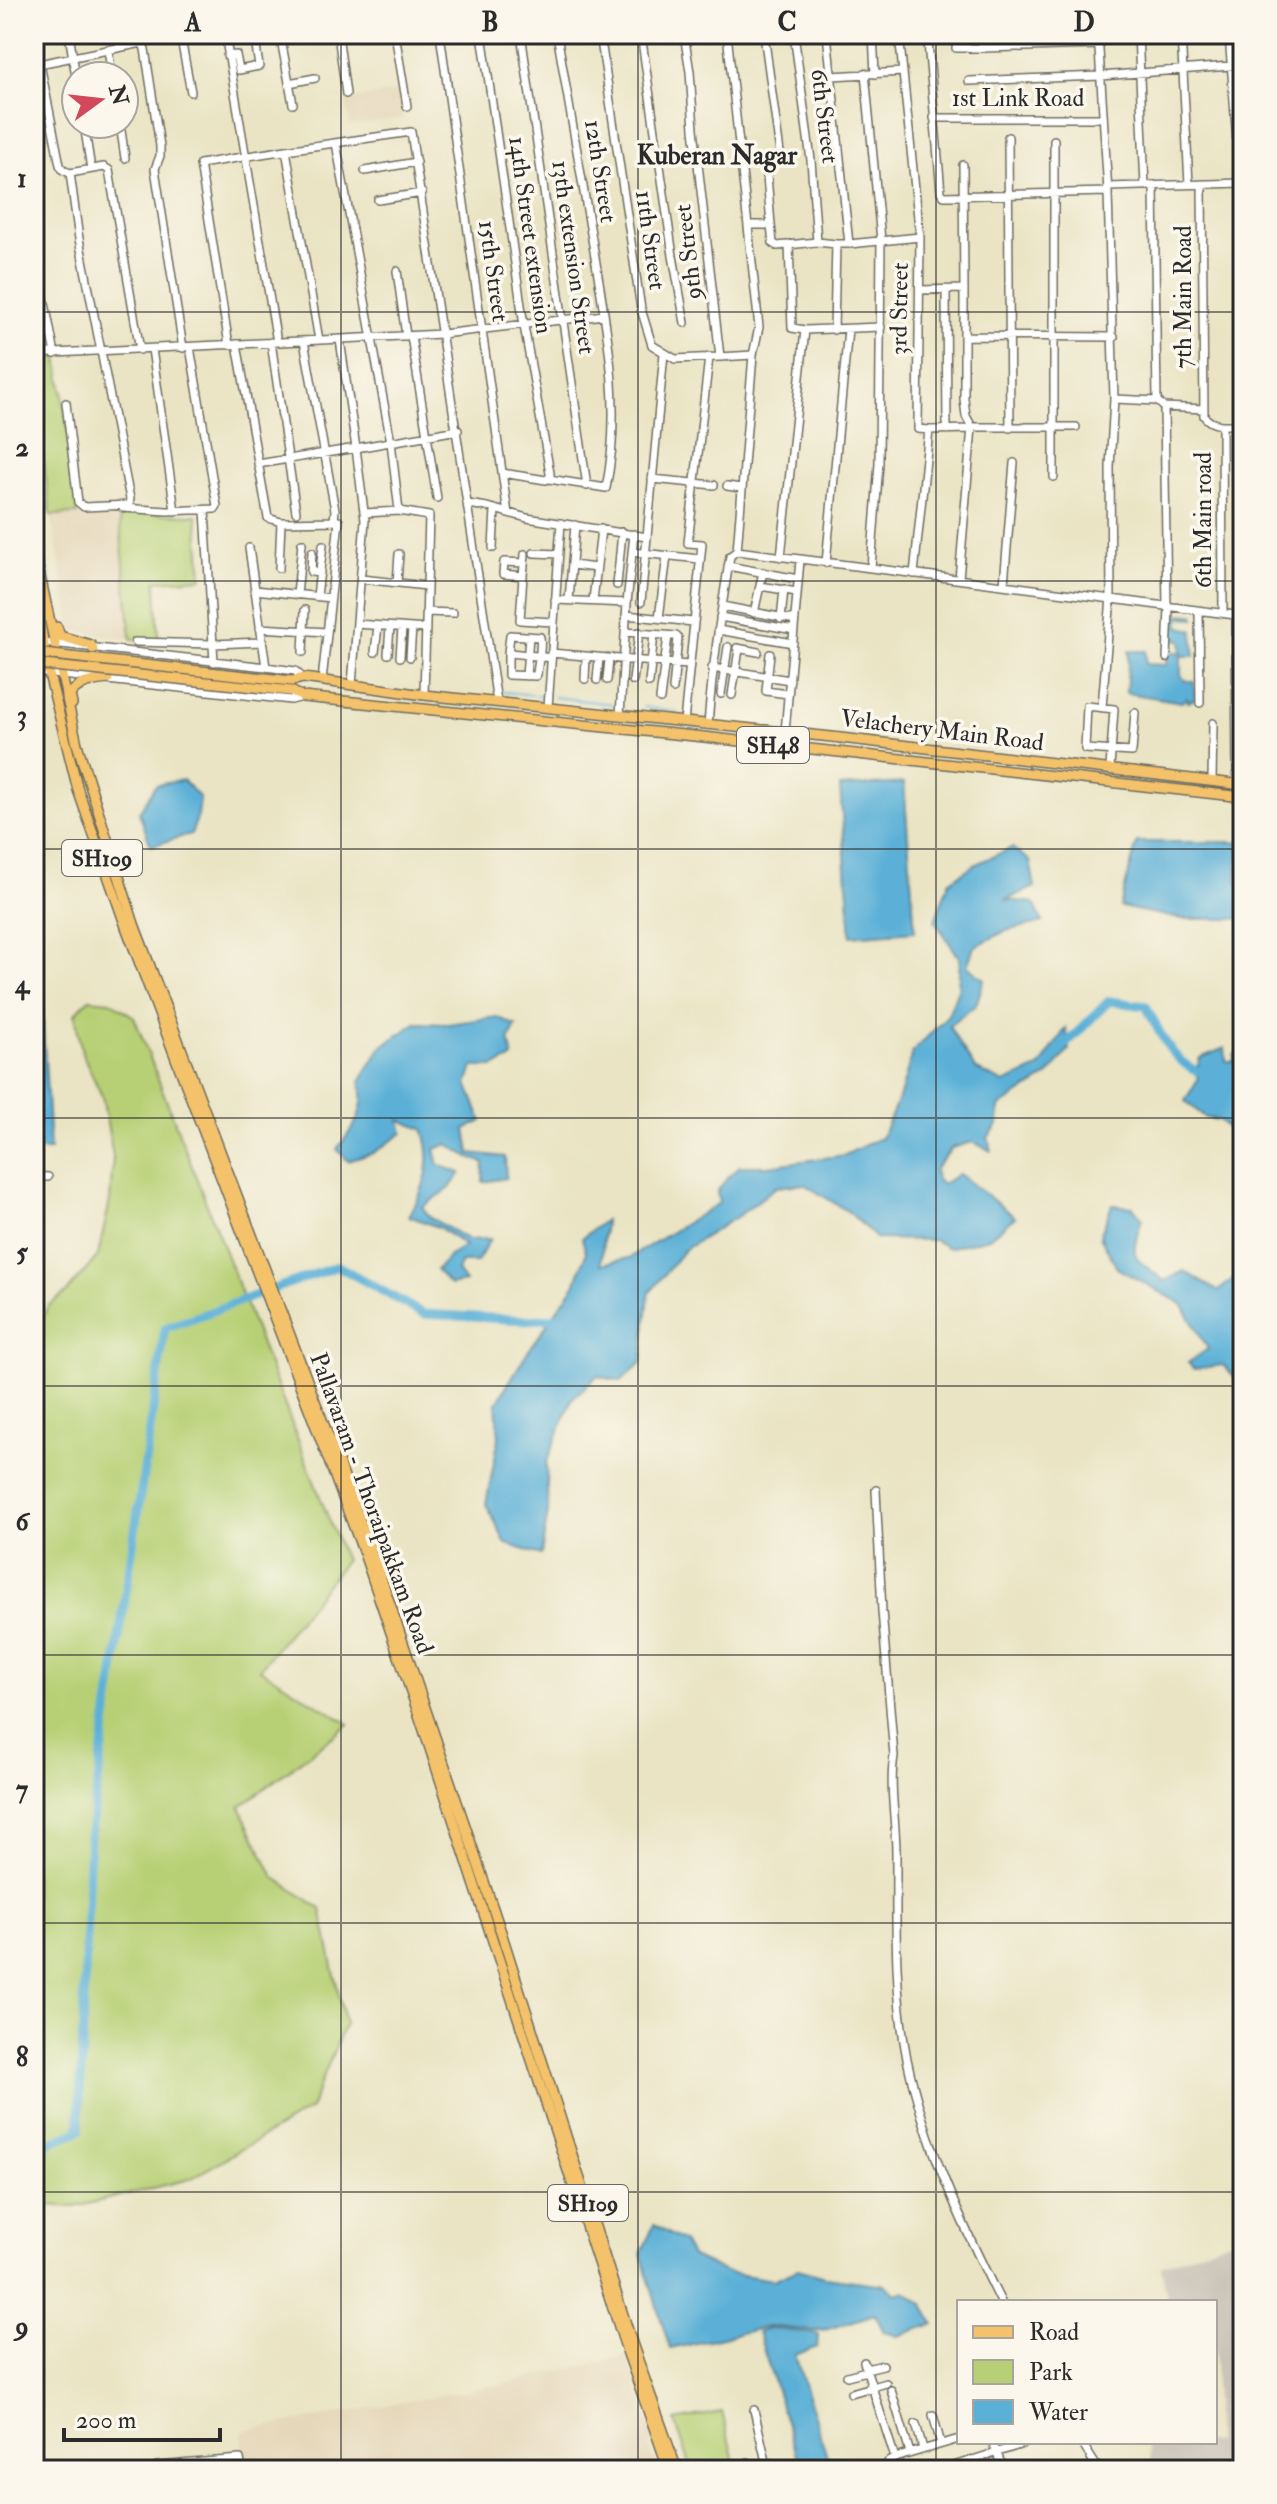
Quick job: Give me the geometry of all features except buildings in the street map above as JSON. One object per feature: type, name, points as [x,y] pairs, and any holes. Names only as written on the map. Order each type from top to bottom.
[{"type":"main road","name":"Pallavaram - Thoraipakkam Road","points":[[34,549],[75,745],[77,785],[367,1551],[677,2470]]},
{"type":"main road","points":[[40,576],[45,580],[60,636],[91,645],[93,649]]},
{"type":"main road","name":"Pallavaram - Thoraipakkam Road","points":[[34,589],[39,642],[71,728]]},
{"type":"main road","name":"SH48","points":[[34,653],[264,683],[303,697]]},
{"type":"main road","name":"SH48","points":[[34,664],[264,683],[303,678]]},
{"type":"main road","name":"Velachery Main Road","points":[[303,678],[424,695],[785,732],[1240,785]]},
{"type":"main road","points":[[71,728],[70,695],[74,688],[86,682],[108,679]]},
{"type":"main road","points":[[400,707],[401,691]]},
{"type":"main road","name":"Velachery Main Road","points":[[303,697],[717,738],[1243,797]]},
{"type":"main road","name":"Pallavaram - Thoraipakkam Road","points":[[75,745],[89,782],[131,930]]},
{"type":"main road","points":[[1043,776],[1045,762]]},
{"type":"main road","name":"Pallavaram - Thoraipakkam Road","points":[[497,1938],[626,2348],[669,2470]]},
{"type":"street","points":[[69,34],[73,60]]},
{"type":"street","points":[[191,92],[181,38],[236,34]]},
{"type":"street","points":[[227,56],[236,55],[239,70],[259,66],[254,34]]},
{"type":"street","points":[[280,34],[293,104]]},
{"type":"street","points":[[338,34],[346,94]]},
{"type":"street","points":[[395,34],[407,106]]},
{"type":"street","name":"15th Street","points":[[440,34],[508,514]]},
{"type":"street","name":"14th Street extension","points":[[482,34],[549,479]]},
{"type":"street","name":"13th extension Street","points":[[521,34],[587,486]]},
{"type":"street","name":"12th Street","points":[[557,34],[604,315],[615,412],[606,488],[587,486]]},
{"type":"street","name":"11th Street","points":[[600,34],[641,309],[649,339],[655,348],[664,353]]},
{"type":"street","points":[[641,34],[685,323]]},
{"type":"street","name":"9th Street","points":[[684,34],[720,357]]},
{"type":"street","points":[[727,34],[759,327],[753,355],[737,551]]},
{"type":"street","points":[[764,34],[781,160]]},
{"type":"street","name":"6th Street","points":[[794,34],[811,160],[817,242]]},
{"type":"street","points":[[827,34],[849,244]]},
{"type":"street","points":[[873,34],[875,74]]},
{"type":"street","name":"3rd Street","points":[[899,34],[920,237],[918,429],[929,430],[914,574]]},
{"type":"street","points":[[937,34],[928,42],[941,192],[944,196],[1242,183],[1229,34]]},
{"type":"street","points":[[980,34],[983,48]]},
{"type":"street","points":[[1098,34],[1114,337],[1110,467],[1111,597],[1102,707]]},
{"type":"street","points":[[1138,34],[1150,186],[1168,607],[1167,658]]},
{"type":"street","points":[[1181,34],[1189,184]]},
{"type":"street","points":[[225,35],[274,342],[296,512]]},
{"type":"street","points":[[122,507],[175,511],[215,509],[217,506],[155,169],[160,146],[141,38],[108,49],[37,64],[63,170],[70,173],[106,168],[110,176],[140,350]]},
{"type":"street","points":[[956,48],[1098,45]]},
{"type":"street","points":[[108,49],[110,60]]},
{"type":"street","points":[[969,81],[1101,76],[1243,65]]},
{"type":"street","points":[[831,76],[903,72]]},
{"type":"street","points":[[865,73],[881,240],[879,463],[871,568]]},
{"type":"street","points":[[289,83],[315,78]]},
{"type":"street","name":"1st Link Road","points":[[934,118],[1102,118]]},
{"type":"street","points":[[322,681],[339,521],[281,522],[268,518],[200,164],[411,132],[497,702]]},
{"type":"street","points":[[1008,137],[1010,428]]},
{"type":"street","points":[[86,140],[91,169]]},
{"type":"street","points":[[122,140],[125,158]]},
{"type":"street","points":[[1054,140],[1054,477]]},
{"type":"street","points":[[336,143],[391,442],[399,511]]},
{"type":"street","points":[[286,150],[319,340]]},
{"type":"street","points":[[365,171],[416,162]]},
{"type":"street","points":[[959,579],[972,428],[966,416],[964,399],[963,165]]},
{"type":"street","points":[[66,403],[78,502],[84,507],[129,505],[79,239],[70,173]]},
{"type":"street","points":[[767,176],[775,245],[817,242],[849,244],[920,237]]},
{"type":"street","name":"7th Main Road","points":[[1202,184],[1204,409]]},
{"type":"street","points":[[378,200],[422,193]]},
{"type":"street","points":[[748,225],[771,225]]},
{"type":"street","points":[[789,244],[791,327],[805,330],[881,327]]},
{"type":"street","points":[[834,330],[836,244]]},
{"type":"street","points":[[34,248],[55,354]]},
{"type":"street","points":[[397,271],[437,498]]},
{"type":"street","points":[[920,290],[964,289]]},
{"type":"street","points":[[946,290],[947,430]]},
{"type":"street","points":[[34,354],[442,334],[604,315]]},
{"type":"street","points":[[826,563],[848,329]]},
{"type":"street","points":[[781,557],[805,330]]},
{"type":"street","points":[[964,336],[1114,337]]},
{"type":"street","points":[[340,340],[365,513],[352,685]]},
{"type":"street","points":[[304,341],[335,510],[334,521]]},
{"type":"street","points":[[152,349],[175,511]]},
{"type":"street","points":[[641,602],[664,353],[675,359],[753,355]]},
{"type":"street","points":[[684,722],[702,544],[688,543],[709,357]]},
{"type":"street","points":[[1114,399],[1204,409],[1206,419],[1222,425],[1243,424]]},
{"type":"street","name":"6th Main road","points":[[1222,425],[1223,613]]},
{"type":"street","points":[[929,430],[1076,427]]},
{"type":"street","points":[[258,464],[458,430]]},
{"type":"street","points":[[1004,584],[1014,463]]},
{"type":"street","points":[[502,473],[587,486]]},
{"type":"street","points":[[652,479],[714,485]]},
{"type":"street","points":[[727,486],[741,488]]},
{"type":"street","points":[[468,504],[508,514],[647,537]]},
{"type":"street","points":[[493,548],[495,509]]},
{"type":"street","points":[[205,510],[214,662]]},
{"type":"street","points":[[365,513],[399,511],[429,516],[424,695]]},
{"type":"street","points":[[279,568],[281,522]]},
{"type":"street","points":[[548,707],[561,523]]},
{"type":"street","points":[[569,600],[575,525]]},
{"type":"street","points":[[634,534],[648,527]]},
{"type":"street","points":[[593,601],[601,529]]},
{"type":"street","points":[[617,585],[622,532]]},
{"type":"street","points":[[620,715],[634,534]]},
{"type":"street","points":[[297,595],[302,543]]},
{"type":"street","points":[[317,596],[323,545]]},
{"type":"street","points":[[249,548],[266,667]]},
{"type":"street","points":[[708,725],[715,644],[728,566],[730,556],[737,551],[1240,616],[1240,785]]},
{"type":"street","points":[[312,552],[311,572],[320,573]]},
{"type":"street","points":[[632,552],[700,559]]},
{"type":"street","points":[[397,583],[399,554]]},
{"type":"street","points":[[523,576],[503,574],[504,562],[559,554]]},
{"type":"street","points":[[659,618],[667,556]]},
{"type":"street","points":[[528,557],[523,576],[520,620],[553,622]]},
{"type":"street","points":[[785,732],[800,560]]},
{"type":"street","points":[[572,565],[596,568]]},
{"type":"street","points":[[728,566],[798,579]]},
{"type":"street","points":[[749,635],[763,572]]},
{"type":"street","points":[[361,579],[427,586]]},
{"type":"street","points":[[760,586],[797,592]]},
{"type":"street","points":[[780,628],[784,589]]},
{"type":"street","points":[[255,590],[331,598]]},
{"type":"street","points":[[555,600],[627,603]]},
{"type":"street","points":[[722,606],[795,620]]},
{"type":"street","points":[[303,652],[305,610]]},
{"type":"street","points":[[1199,611],[1200,703]]},
{"type":"street","points":[[426,612],[453,613]]},
{"type":"street","points":[[626,615],[693,622]]},
{"type":"street","points":[[720,617],[794,630]]},
{"type":"street","points":[[357,624],[426,629]]},
{"type":"street","points":[[375,652],[378,626]]},
{"type":"street","points":[[388,654],[390,627]]},
{"type":"street","points":[[260,628],[327,632]]},
{"type":"street","points":[[400,657],[402,628]]},
{"type":"street","points":[[410,657],[412,628]]},
{"type":"street","points":[[718,630],[793,643]]},
{"type":"street","points":[[625,632],[678,638],[673,689]]},
{"type":"street","points":[[633,681],[639,632]]},
{"type":"street","points":[[649,683],[654,634]]},
{"type":"street","points":[[509,635],[540,637],[536,676],[508,675],[508,653],[509,635]]},
{"type":"street","points":[[526,676],[529,636]]},
{"type":"street","points":[[660,699],[668,636]]},
{"type":"street","points":[[39,642],[266,667],[295,671],[303,678]]},
{"type":"street","points":[[135,642],[262,642]]},
{"type":"street","points":[[715,644],[758,652]]},
{"type":"street","points":[[721,694],[728,647]]},
{"type":"street","points":[[732,695],[739,649]]},
{"type":"street","points":[[508,653],[688,665]]},
{"type":"street","points":[[770,654],[766,691],[788,694]]},
{"type":"street","points":[[585,679],[586,657]]},
{"type":"street","points":[[597,680],[599,658]]},
{"type":"street","points":[[607,680],[609,659]]},
{"type":"street","points":[[712,668],[790,680]]},
{"type":"street","points":[[34,672],[291,700],[303,697]]},
{"type":"street","points":[[1108,768],[1110,750],[1114,709],[1087,706],[1085,749],[1110,750],[1132,752],[1135,713]]},
{"type":"street","points":[[1212,782],[1213,723]]},
{"type":"street","points":[[34,1176],[48,1177]]},
{"type":"street","points":[[876,1490],[894,1756],[895,1951],[907,2057],[925,2128],[951,2199],[1000,2300]]},
{"type":"street","points":[[847,2376],[865,2367],[883,2365]]},
{"type":"street","points":[[865,2367],[895,2458]]},
{"type":"street","points":[[851,2393],[872,2386],[888,2387],[910,2453]]},
{"type":"street","points":[[754,2410],[768,2470]]},
{"type":"street","points":[[933,2415],[941,2444]]},
{"type":"street","points":[[916,2424],[923,2449]]},
{"type":"street","points":[[919,2436],[937,2431]]},
{"type":"street","points":[[890,2470],[888,2462],[895,2458],[957,2440]]},
{"type":"street","points":[[993,2444],[1003,2468]]},
{"type":"street","points":[[941,2470],[1023,2444]]},
{"type":"street","points":[[1082,2444],[1099,2470]]},
{"type":"street","points":[[154,2470],[157,2466],[240,2459],[242,2470]]},
{"type":"street","points":[[644,2470],[654,2470]]},
{"type":"shaded area","points":[[400,91],[404,118],[350,126],[346,100]]},
{"type":"shaded area","points":[[119,513],[131,639],[72,631],[51,515]]},
{"type":"shaded area","points":[[1243,2238],[1243,2470],[1152,2470],[1147,2444],[1217,2444],[1217,2300],[1168,2300],[1161,2266]]},
{"type":"shaded area","points":[[627,2356],[656,2442],[648,2445],[656,2465],[634,2470],[244,2470],[242,2431],[493,2386]]},
{"type":"green space","points":[[58,356],[78,514],[51,515],[34,396],[34,357]]},
{"type":"green space","points":[[119,513],[197,515],[202,578],[156,581],[159,640],[131,639]]},
{"type":"green space","points":[[89,999],[110,1001],[134,1017],[345,1561],[260,1669],[349,1724],[240,1807],[274,1877],[321,1909],[345,2024],[310,2109],[190,2179],[75,2207],[34,2204],[34,1335],[48,1306],[68,1291],[98,1256],[110,1201],[113,1156],[102,1096],[82,1053],[75,1014]]},
{"type":"green space","points":[[722,2412],[736,2470],[692,2470],[675,2421]]},
{"type":"water","points":[[1172,614],[1194,615],[1195,618],[1181,617],[1178,626],[1193,630],[1195,656],[1181,656],[1181,674],[1184,680],[1194,682],[1195,699],[1188,702],[1187,698],[1182,702],[1126,693],[1129,651],[1146,651],[1146,664],[1166,665],[1168,652],[1182,652],[1181,640],[1169,639]]},
{"type":"water","points":[[183,780],[200,798],[198,816],[191,834],[151,846],[139,812],[156,785]]},
{"type":"water","points":[[904,783],[915,931],[851,936],[840,787]]},
{"type":"water","points":[[1137,842],[1239,842],[1237,881],[1243,882],[1243,908],[1238,919],[1182,919],[1120,907]]},
{"type":"water","points":[[1012,848],[1030,861],[1035,887],[1006,900],[1034,903],[1043,922],[1005,931],[974,947],[967,966],[984,979],[976,1005],[949,1026],[975,1069],[1004,1083],[1039,1068],[1066,1028],[1069,1050],[1049,1075],[999,1107],[998,1125],[988,1137],[991,1151],[973,1142],[952,1148],[934,1170],[942,1184],[959,1174],[1015,1217],[989,1238],[949,1248],[934,1240],[877,1239],[850,1213],[804,1184],[776,1187],[741,1214],[684,1250],[649,1294],[642,1362],[621,1381],[597,1376],[572,1399],[546,1463],[548,1512],[541,1555],[506,1544],[486,1504],[499,1437],[496,1404],[576,1283],[586,1253],[582,1238],[605,1220],[601,1264],[629,1258],[719,1203],[717,1192],[740,1166],[768,1166],[845,1155],[882,1137],[901,1093],[912,1053],[948,1015],[958,989],[960,959],[935,921],[949,882],[974,865]]},
{"type":"water","points":[[35,876],[50,1150],[34,1150]]},
{"type":"water","points":[[497,1017],[516,1026],[509,1040],[513,1058],[494,1067],[473,1067],[467,1084],[482,1121],[466,1129],[470,1153],[505,1157],[506,1178],[483,1182],[484,1163],[448,1144],[435,1149],[439,1165],[461,1173],[449,1189],[422,1207],[431,1218],[469,1240],[490,1239],[477,1262],[461,1262],[457,1271],[465,1282],[450,1285],[436,1270],[465,1246],[440,1228],[409,1216],[420,1195],[428,1164],[423,1129],[400,1120],[403,1133],[373,1153],[348,1161],[337,1149],[358,1118],[362,1101],[360,1081],[382,1046],[416,1023],[448,1024]]},
{"type":"water","points":[[1225,1048],[1226,1061],[1234,1061],[1235,1054],[1243,1053],[1243,1129],[1229,1129],[1219,1120],[1206,1118],[1185,1101],[1198,1079],[1196,1072],[1200,1058]]},
{"type":"water","points":[[1112,1205],[1133,1207],[1142,1218],[1136,1256],[1165,1281],[1184,1271],[1218,1291],[1243,1272],[1243,1387],[1223,1365],[1194,1369],[1188,1363],[1208,1349],[1182,1304],[1117,1268],[1100,1236]]},
{"type":"water","points":[[654,2225],[683,2242],[691,2256],[725,2272],[773,2280],[798,2269],[825,2277],[885,2285],[896,2294],[905,2291],[924,2305],[934,2324],[898,2336],[884,2332],[875,2314],[828,2329],[813,2331],[771,2326],[670,2349],[641,2254]]},
{"type":"water","points":[[770,2328],[818,2334],[817,2347],[795,2355],[831,2470],[801,2470],[758,2332]]},
{"type":"waterway","points":[[34,445],[37,459],[36,515],[60,625]]},
{"type":"waterway","points":[[502,692],[545,696]]},
{"type":"waterway","points":[[554,697],[612,704]]},
{"type":"waterway","points":[[644,707],[677,713]]},
{"type":"waterway","points":[[1059,1051],[1109,1001],[1146,1006],[1176,1056],[1184,1064],[1205,1074]]},
{"type":"waterway","points":[[34,2149],[79,2131],[90,1835],[165,1328],[338,1266],[423,1314],[525,1320],[563,1318]]},
{"type":"district","name":"Kuberan Nagar","points":[[717,155]]}]
